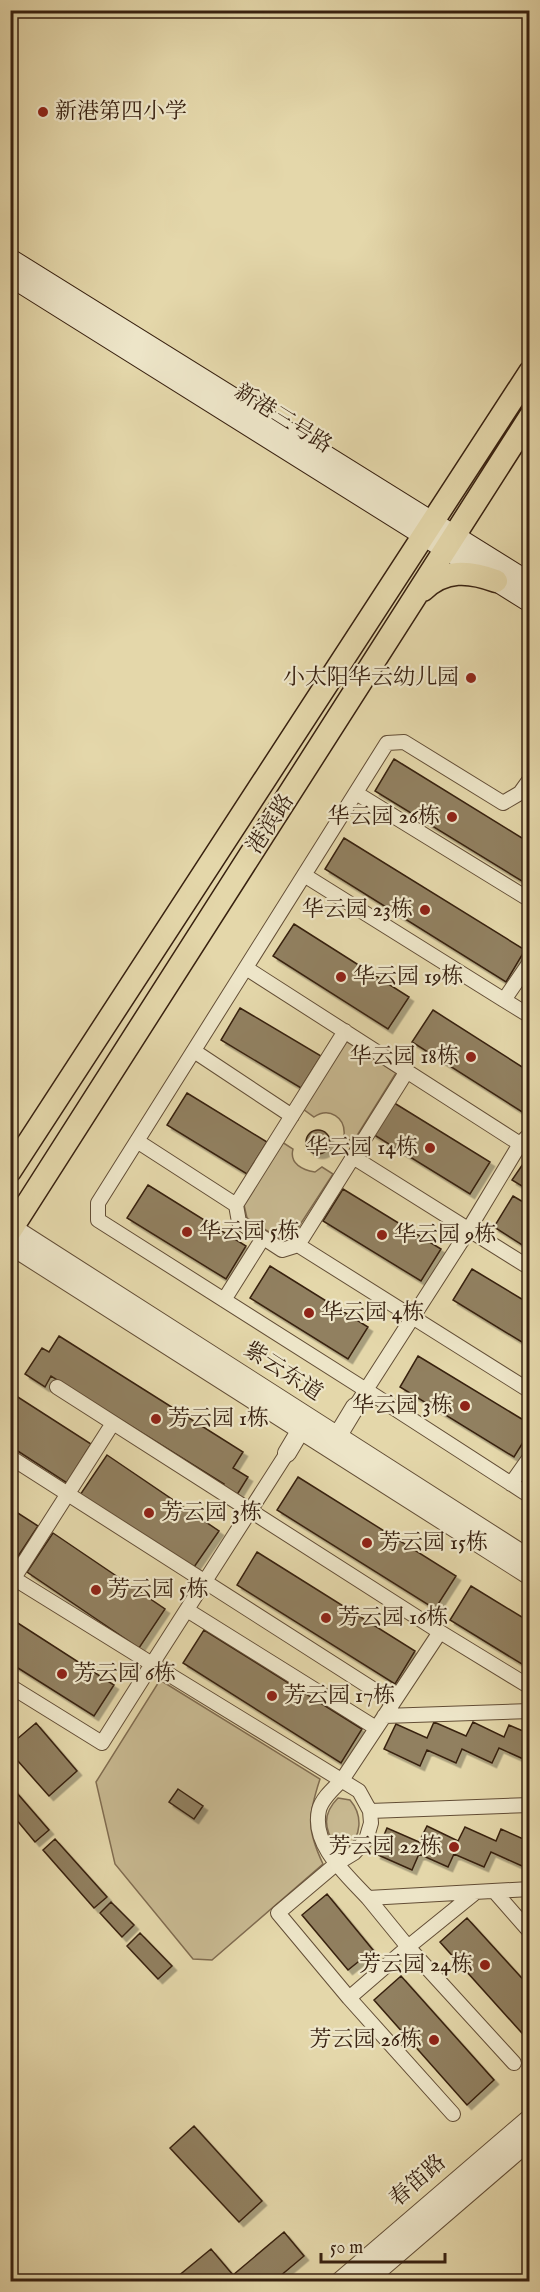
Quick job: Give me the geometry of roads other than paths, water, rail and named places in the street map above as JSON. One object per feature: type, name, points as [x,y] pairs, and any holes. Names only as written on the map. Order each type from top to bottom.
[{"type":"main road","name":"新港三号路","points":[[10,259],[500,574],[530,602]]},
{"type":"main road","name":"新港三号路","points":[[10,276],[427,528]]},
{"type":"main road","name":"港滨路","points":[[10,1171],[530,372]]},
{"type":"main road","name":"港滨路","points":[[11,1232],[530,417]]},
{"type":"main road","points":[[393,581],[415,562],[451,543]]},
{"type":"main road","points":[[417,595],[430,583],[449,574],[500,574]]},
{"type":"main road","name":"新港三号路","points":[[500,574],[530,583]]},
{"type":"street","points":[[530,779],[520,793],[503,802],[404,742],[387,743],[98,1203],[98,1220],[530,1496]]},
{"type":"street","points":[[356,793],[530,900]]},
{"type":"street","points":[[304,875],[530,1016]]},
{"type":"street","points":[[504,1000],[530,962]]},
{"type":"street","points":[[246,968],[407,1071],[525,1139],[334,1442]]},
{"type":"street","points":[[345,1032],[236,1205],[238,1222],[282,1250],[298,1245],[407,1071]]},
{"type":"street","points":[[194,1051],[292,1116]]},
{"type":"street","points":[[137,1141],[236,1205]]},
{"type":"street","points":[[353,1157],[530,1268]]},
{"type":"street","name":"紫云东道","points":[[11,1232],[334,1442],[530,1576]]},
{"type":"street","points":[[224,1300],[263,1238]]},
{"type":"street","points":[[298,1245],[530,1391]]},
{"type":"street","points":[[57,1387],[530,1687]]},
{"type":"street","points":[[113,1422],[12,1577],[359,1791],[370,1811],[366,1840],[354,1853],[336,1864],[278,1913],[349,1998],[453,2114]]},
{"type":"street","points":[[10,1686],[102,1743],[305,1423]]},
{"type":"street","name":"紫云东道","points":[[334,1442],[530,1559]]},
{"type":"street","points":[[511,1484],[530,1456]]},
{"type":"street","points":[[10,1457],[393,1702]]},
{"type":"street","points":[[187,1610],[376,1728]]},
{"type":"street","points":[[440,1632],[342,1780],[330,1792],[319,1809],[318,1832],[336,1864],[514,2063]]},
{"type":"street","points":[[384,1716],[530,1711]]},
{"type":"street","points":[[370,1811],[530,1804]]},
{"type":"street","points":[[368,1898],[530,1889]]},
{"type":"street","points":[[494,1891],[530,1932]]},
{"type":"street","points":[[349,1998],[476,1892]]},
{"type":"street","name":"春笛路","points":[[339,2282],[530,2118]]},
{"type":"street","name":"春笛路","points":[[365,2282],[530,2140]]},
{"type":"place","name":"新港第四小学","points":[[43,112]]},
{"type":"place","name":"小太阳华云幼儿园","points":[[471,678]]},
{"type":"place","name":"华云园 26栋","points":[[452,817]]},
{"type":"place","name":"华云园 23栋","points":[[425,910]]},
{"type":"place","name":"华云园 19栋","points":[[341,977]]},
{"type":"place","name":"华云园 18栋","points":[[471,1057]]},
{"type":"place","name":"华云园 14栋","points":[[430,1148]]},
{"type":"place","name":"华云园 5栋","points":[[187,1232]]},
{"type":"place","name":"华云园 9栋","points":[[382,1235]]},
{"type":"place","name":"华云园 4栋","points":[[309,1313]]},
{"type":"place","name":"华云园 3栋","points":[[465,1406]]},
{"type":"place","name":"芳云园 1栋","points":[[156,1419]]},
{"type":"place","name":"芳云园 3栋","points":[[149,1513]]},
{"type":"place","name":"芳云园 15栋","points":[[367,1543]]},
{"type":"place","name":"芳云园 5栋","points":[[96,1590]]},
{"type":"place","name":"芳云园 16栋","points":[[326,1618]]},
{"type":"place","name":"芳云园 6栋","points":[[62,1674]]},
{"type":"place","name":"芳云园 17栋","points":[[272,1696]]},
{"type":"place","name":"芳云园 22栋","points":[[454,1847]]},
{"type":"place","name":"芳云园 24栋","points":[[485,1965]]},
{"type":"place","name":"芳云园 26栋","points":[[434,2040]]}]
